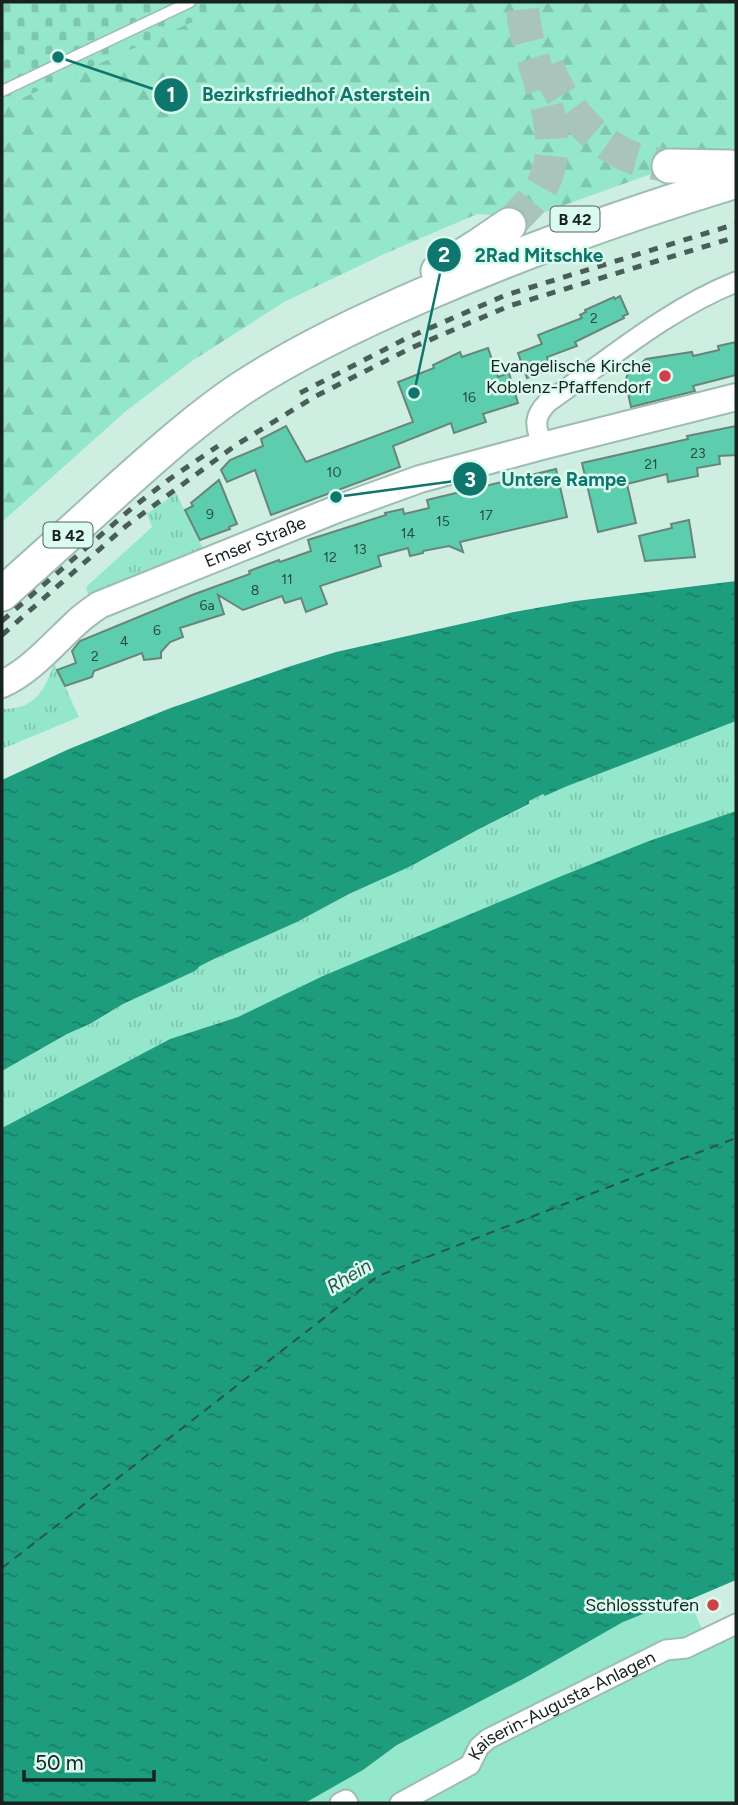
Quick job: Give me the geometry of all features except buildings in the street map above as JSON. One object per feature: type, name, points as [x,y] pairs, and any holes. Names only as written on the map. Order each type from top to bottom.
[{"type":"highway","points":[[669,166],[735,178]]},
{"type":"highway","name":"B 42","points":[[2,563],[117,462],[184,409],[233,375],[311,330],[424,280],[575,219],[643,195],[735,178]]},
{"type":"highway","name":"B 42","points":[[2,594],[172,443],[293,374],[426,311],[547,262],[735,178]]},
{"type":"highway","points":[[424,280],[509,225]]},
{"type":"street","points":[[542,446],[536,420],[539,411],[548,402],[694,302],[736,282]]},
{"type":"street","name":"Emser Straße","points":[[2,684],[31,665],[99,605],[337,509],[420,479],[736,397]]},
{"type":"street","name":"Kaiserin-Augusta-Anlagen","points":[[400,1803],[470,1765],[479,1747],[488,1738],[666,1650],[686,1648],[736,1625]]},
{"type":"street","points":[[340,1803],[346,1800],[348,1803]]},
{"type":"lane","points":[[2,91],[190,2]]},
{"type":"green space","points":[[2,2],[226,2],[226,7],[2,107]]},
{"type":"green space","points":[[226,2],[736,2],[736,149],[707,154],[528,218],[477,214],[382,255],[284,302],[192,361],[126,411],[2,522],[2,107],[225,7]]},
{"type":"green space","points":[[176,493],[205,552],[95,592],[89,597],[86,587],[152,527],[147,514]]},
{"type":"green space","points":[[54,663],[79,717],[2,749],[2,709],[22,706],[37,697],[47,682]]},
{"type":"green space","points":[[736,721],[736,811],[649,841],[559,877],[238,1017],[170,1039],[2,1128],[2,1071],[67,1034],[214,959],[409,867],[529,805],[528,801]]},
{"type":"green space","points":[[689,1600],[703,1631],[736,1617],[736,1803],[305,1803],[363,1770],[397,1745],[525,1678],[623,1622],[673,1602]]},
{"type":"water","points":[[736,581],[736,721],[545,796],[543,794],[409,867],[123,1004],[2,1071],[2,780],[69,749],[168,709],[336,652],[514,612],[576,601]]},
{"type":"water","name":"Rhein","points":[[736,811],[736,1580],[689,1600],[673,1602],[623,1622],[525,1678],[397,1745],[363,1770],[305,1803],[2,1803],[2,1128],[170,1039],[238,1017],[323,976],[559,877],[649,841]]},
{"type":"ferry route","points":[[2,1568],[378,1276],[736,1138]]},
{"type":"tunnel","points":[[509,225],[541,188],[551,154],[549,117],[524,23],[522,2]]},
{"type":"tunnel","points":[[547,66],[571,109],[594,134],[621,153],[669,166]]},
{"type":"railway","points":[[300,393],[407,338],[506,295],[736,224]]},
{"type":"railway","points":[[2,635],[126,526],[236,445],[314,397],[411,348],[509,306],[736,237]]},
{"type":"railway","points":[[2,621],[132,508],[218,446]]},
{"type":"place","name":"Bezirksfriedhof Asterstein","points":[[58,57]]},
{"type":"place","name":"Evangelische Kirche Koblenz-Pfaffendorf","points":[[665,376]]},
{"type":"place","name":"2Rad Mitschke","points":[[414,393]]},
{"type":"place","name":"Untere Rampe","points":[[336,497]]},
{"type":"place","name":"Schlossstufen","points":[[713,1605]]}]
